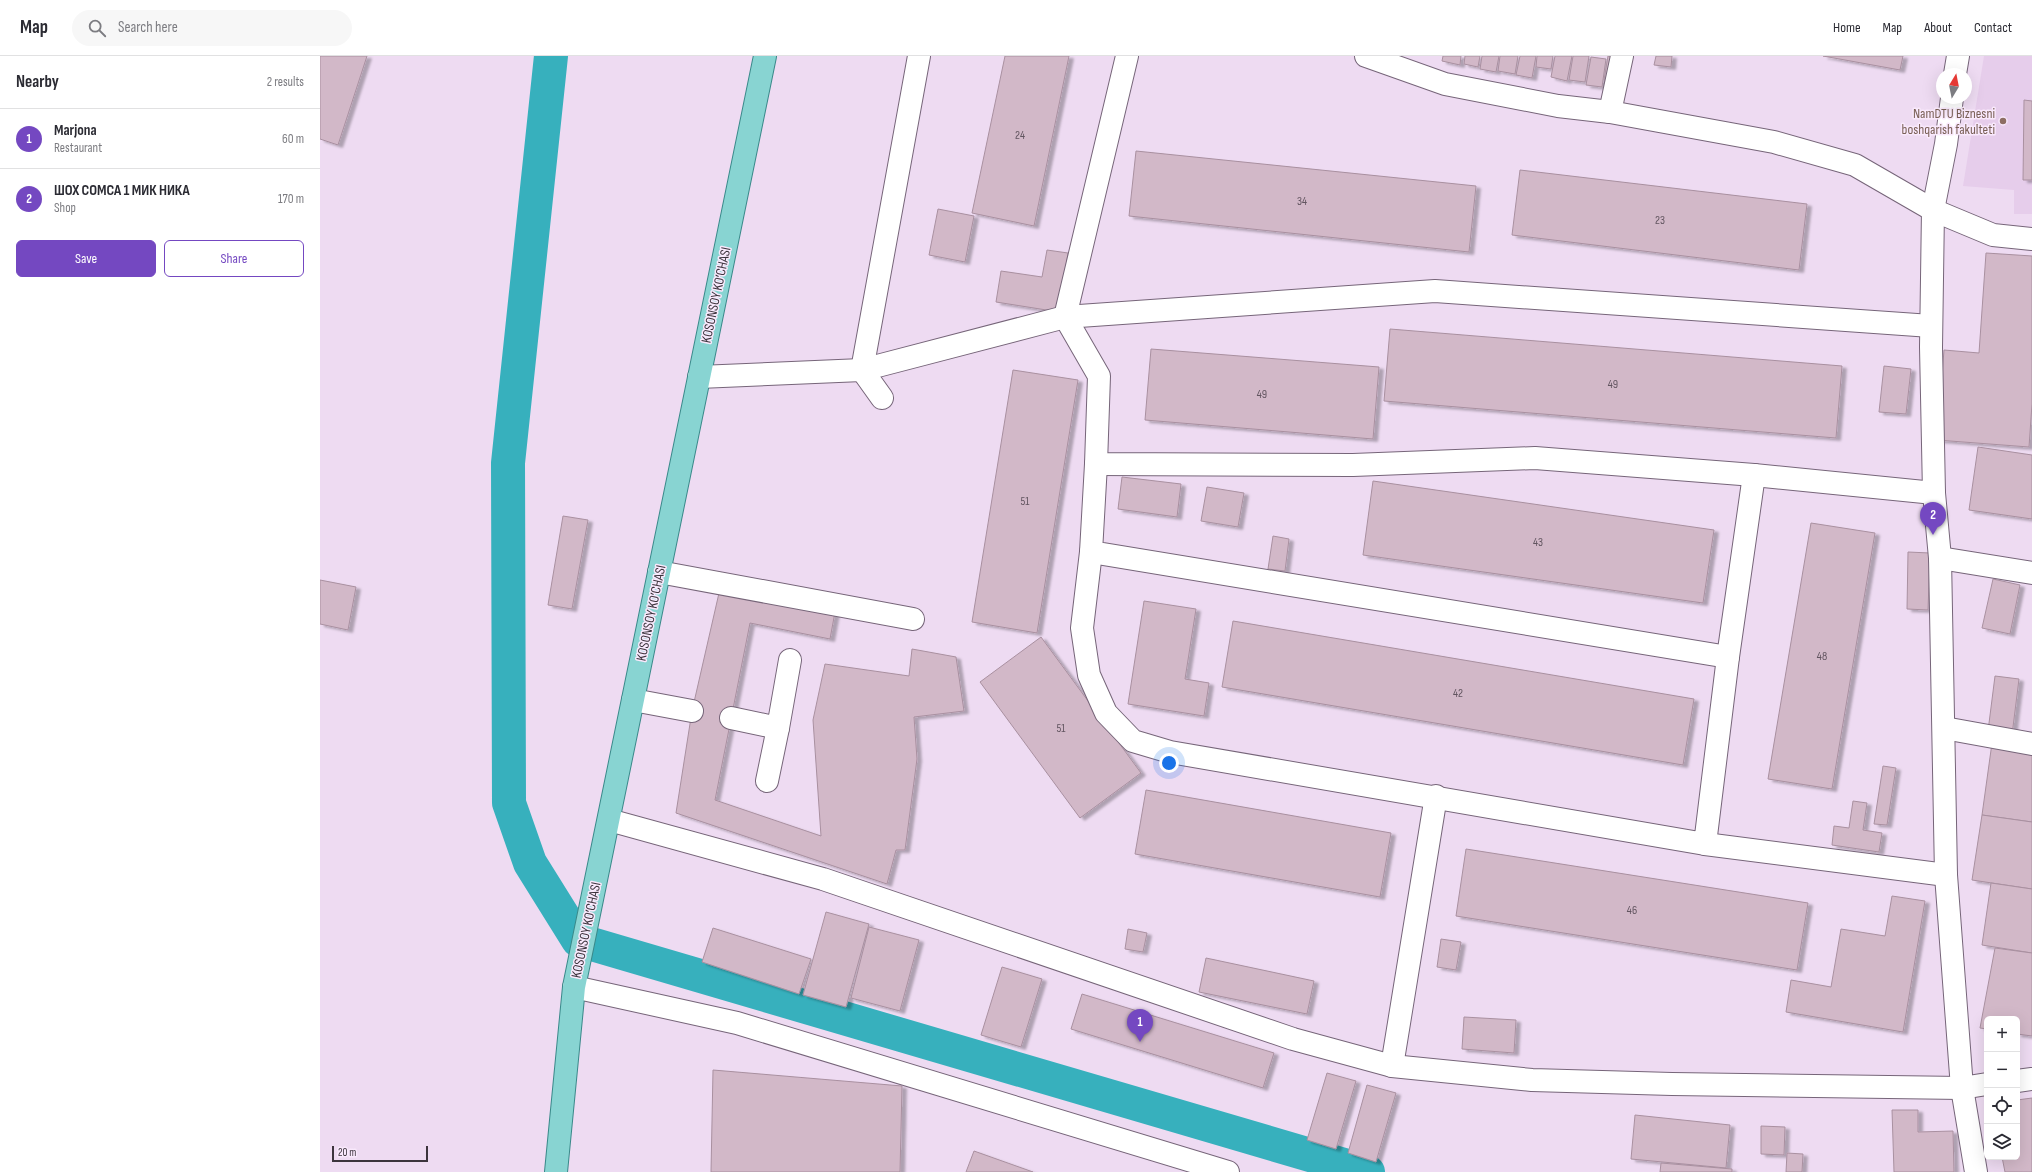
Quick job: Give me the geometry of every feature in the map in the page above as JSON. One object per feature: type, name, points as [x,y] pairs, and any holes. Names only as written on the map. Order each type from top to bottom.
[{"type":"main road","name":"KOSONSOY KO’CHASI","points":[[556,1172],[574,987],[765,56]]},
{"type":"street","points":[[882,398],[862,370],[919,56]]},
{"type":"street","points":[[1127,56],[1065,317],[1099,376],[1091,552],[1082,628],[1089,675],[1106,713],[1133,741],[1170,752],[1436,796],[1705,844],[1946,875]]},
{"type":"street","points":[[1366,56],[1445,84],[1558,106],[1610,112],[1774,142],[1855,164],[1933,210],[1993,235],[2032,239]]},
{"type":"street","points":[[1610,112],[1622,56]]},
{"type":"street","points":[[1956,68],[1958,56]]},
{"type":"street","points":[[1951,104],[1946,144],[1933,210],[1931,326],[1934,493],[1940,558],[1946,875],[1962,1088],[1976,1172]]},
{"type":"street","points":[[699,377],[862,370],[1065,317],[1435,291],[1931,326]]},
{"type":"street","points":[[1096,464],[1353,465],[1535,458],[1754,475],[1934,493]]},
{"type":"street","points":[[1705,844],[1728,658],[1754,475]]},
{"type":"street","points":[[1091,552],[1728,658]]},
{"type":"street","points":[[1940,558],[2032,573]]},
{"type":"street","points":[[660,572],[913,619]]},
{"type":"street","points":[[767,781],[790,660]]},
{"type":"street","points":[[633,700],[692,711]]},
{"type":"street","points":[[731,718],[778,728]]},
{"type":"street","points":[[1944,728],[2032,744]]},
{"type":"street","points":[[1392,1066],[1436,796]]},
{"type":"street","points":[[609,820],[824,879],[1293,1039],[1392,1066],[1532,1080],[1672,1084],[1962,1088],[1984,1084]]},
{"type":"street","points":[[574,987],[737,1024],[1228,1172]]},
{"type":"street","points":[[2020,1081],[2032,1079]]},
{"type":"shaded area","name":"NamDTU Biznesni boshqarish fakulteti","points":[[1984,56],[2032,56],[2032,214],[2014,214],[2014,190],[1963,186]]},
{"type":"building","points":[[320,56],[367,56],[338,145],[320,139]]},
{"type":"building","points":[[1005,56],[1069,56],[1034,226],[972,213]]},
{"type":"building","points":[[1443,56],[1461,56],[1460,65],[1442,61]]},
{"type":"building","points":[[1465,56],[1480,56],[1478,67],[1464,64]]},
{"type":"building","points":[[1482,56],[1499,56],[1496,72],[1480,69]]},
{"type":"building","points":[[1500,56],[1518,56],[1515,74],[1498,71]]},
{"type":"building","points":[[1520,56],[1536,56],[1532,78],[1516,75]]},
{"type":"building","points":[[1537,56],[1553,56],[1551,69],[1536,67]]},
{"type":"building","points":[[1555,56],[1572,56],[1567,81],[1551,77]]},
{"type":"building","points":[[1573,56],[1589,56],[1585,82],[1569,80]]},
{"type":"building","points":[[1608,56],[1619,58],[1615,82],[1604,80]]},
{"type":"building","points":[[1656,56],[1672,56],[1671,67],[1654,65]]},
{"type":"building","points":[[1823,56],[1903,56],[1900,70]]},
{"type":"building","points":[[1591,57],[1606,59],[1602,87],[1586,85]]},
{"type":"building","points":[[2024,100],[2032,101],[2032,180],[2023,180]]},
{"type":"building","points":[[1136,151],[1476,186],[1469,252],[1129,216]]},
{"type":"building","points":[[1520,170],[1807,204],[1799,270],[1512,235]]},
{"type":"building","points":[[938,209],[974,216],[965,262],[929,255]]},
{"type":"building","points":[[1047,250],[1068,253],[1059,312],[996,302],[1001,271],[1042,277]]},
{"type":"building","points":[[1986,253],[2032,256],[2032,404],[2029,447],[1937,440],[1944,350],[1979,353]]},
{"type":"building","points":[[1390,329],[1842,366],[1836,438],[1384,401]]},
{"type":"building","points":[[1151,349],[1379,367],[1373,439],[1145,420]]},
{"type":"building","points":[[1884,366],[1911,369],[1906,414],[1879,412]]},
{"type":"building","points":[[1013,370],[1078,380],[1037,633],[972,622]]},
{"type":"building","points":[[1978,447],[2032,455],[2032,519],[1969,510]]},
{"type":"building","points":[[1122,477],[1181,484],[1177,517],[1118,509]]},
{"type":"building","points":[[1373,481],[1714,530],[1703,603],[1363,555]]},
{"type":"building","points":[[1207,487],[1244,493],[1238,527],[1201,521]]},
{"type":"building","points":[[563,516],[588,520],[572,609],[548,605]]},
{"type":"building","points":[[1811,523],[1875,533],[1832,789],[1768,779]]},
{"type":"building","points":[[1273,536],[1289,539],[1285,571],[1268,569]]},
{"type":"building","points":[[1908,552],[1930,553],[1928,610],[1907,609]]},
{"type":"building","points":[[1993,579],[2020,585],[2010,634],[1982,628]]},
{"type":"building","points":[[320,580],[356,587],[348,630],[320,624]]},
{"type":"building","points":[[719,593],[835,612],[830,639],[750,623],[715,800],[821,836],[813,720],[825,664],[909,676],[912,649],[956,657],[964,711],[914,717],[917,759],[905,850],[896,850],[887,884],[676,813],[692,711]]},
{"type":"building","points":[[1144,601],[1196,609],[1185,679],[1209,683],[1204,716],[1128,704]]},
{"type":"building","points":[[1233,621],[1694,699],[1683,765],[1222,687]]},
{"type":"building","points":[[1041,637],[1141,773],[1080,818],[980,682]]},
{"type":"building","points":[[1995,676],[2019,679],[2012,735],[1988,731]]},
{"type":"building","points":[[1992,743],[2032,749],[2032,822],[1982,815]]},
{"type":"building","points":[[1883,766],[1896,768],[1887,825],[1874,824]]},
{"type":"building","points":[[1146,790],[1391,833],[1380,897],[1135,854]]},
{"type":"building","points":[[1853,801],[1867,803],[1863,830],[1882,833],[1879,852],[1832,845],[1834,826],[1849,828]]},
{"type":"building","points":[[1982,815],[2032,822],[2032,889],[1972,880]]},
{"type":"building","points":[[1466,849],[1808,903],[1797,970],[1456,916]]},
{"type":"building","points":[[1991,883],[2032,889],[2032,953],[1982,945]]},
{"type":"building","points":[[1892,896],[1925,901],[1903,1032],[1786,1012],[1791,980],[1831,987],[1841,929],[1885,936]]},
{"type":"building","points":[[826,912],[869,924],[846,1007],[803,995]]},
{"type":"building","points":[[869,927],[919,940],[900,1011],[851,998]]},
{"type":"building","points":[[713,928],[811,959],[799,994],[702,962]]},
{"type":"building","points":[[1128,929],[1147,933],[1143,952],[1125,949]]},
{"type":"building","points":[[1441,939],[1461,942],[1456,970],[1437,967]]},
{"type":"building","points":[[1995,948],[2032,953],[2032,1036],[2020,1034],[2020,1016],[1984,1016],[1984,1029],[1980,1028]]},
{"type":"building","points":[[1206,958],[1314,981],[1307,1014],[1199,992]]},
{"type":"building","points":[[1002,967],[1042,979],[1021,1047],[981,1035]]},
{"type":"building","points":[[1082,994],[1274,1053],[1263,1088],[1071,1029]]},
{"type":"building","points":[[1464,1017],[1516,1020],[1514,1053],[1462,1049]]},
{"type":"building","points":[[713,1070],[902,1086],[900,1172],[711,1172]]},
{"type":"building","points":[[1327,1073],[1356,1081],[1336,1149],[1307,1140]]},
{"type":"building","points":[[1367,1085],[1396,1093],[1376,1162],[1348,1153]]},
{"type":"building","points":[[2032,1098],[2032,1172],[2005,1172],[2003,1160],[2020,1160],[2020,1100]]},
{"type":"building","points":[[1892,1110],[1918,1110],[1918,1132],[1953,1131],[1954,1172],[1894,1172]]},
{"type":"building","points":[[1635,1115],[1730,1125],[1726,1168],[1631,1159]]},
{"type":"building","points":[[1761,1126],[1785,1127],[1784,1155],[1761,1154]]},
{"type":"building","points":[[974,1151],[1033,1172],[966,1172]]},
{"type":"building","points":[[1787,1153],[1803,1154],[1802,1172],[1786,1172]]},
{"type":"building","points":[[1661,1163],[1732,1169],[1732,1172],[1660,1172]]},
{"type":"waterway","points":[[551,56],[508,463],[509,803],[530,863],[578,940],[1368,1172]]},
{"type":"place","name":"NamDTU Biznesni boshqarish fakulteti","points":[[2003,121]]},
{"type":"place","name":"ШОХ СОМСА 1 МИК НИКА","points":[[1933,535]]},
{"type":"place","name":"Marjona","points":[[1140,1042]]}]
